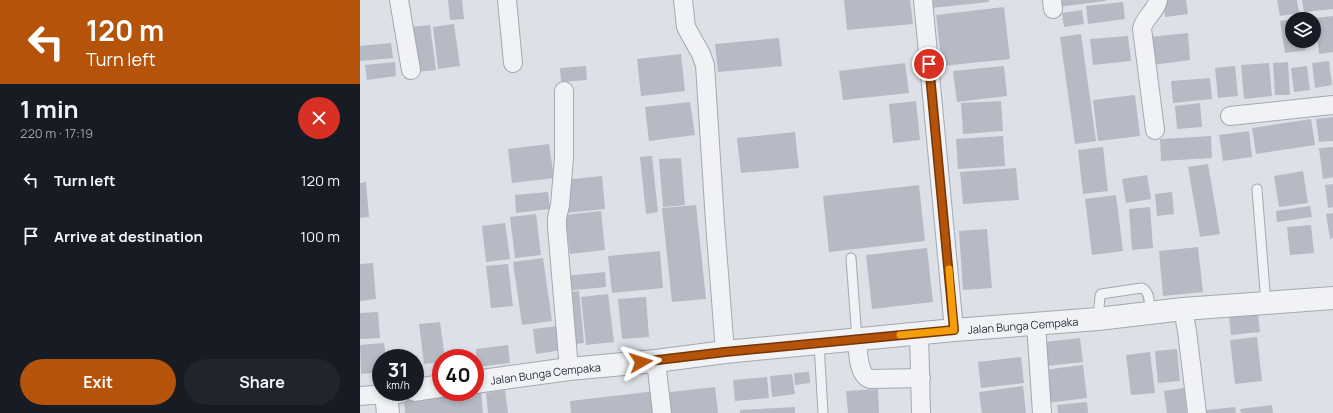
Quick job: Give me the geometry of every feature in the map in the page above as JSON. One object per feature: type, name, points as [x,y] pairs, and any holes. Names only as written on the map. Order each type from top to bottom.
[{"type":"street","points":[[399,0],[411,70]]},
{"type":"street","points":[[507,0],[513,63]]},
{"type":"street","points":[[683,0],[686,27],[701,54],[705,65],[725,352]]},
{"type":"street","points":[[923,0],[954,330]]},
{"type":"street","points":[[1155,130],[1142,30],[1143,23],[1157,4],[1158,0]]},
{"type":"street","points":[[564,91],[564,158],[557,227],[569,369]]},
{"type":"street","points":[[1230,116],[1333,105]]},
{"type":"street","name":"Jalan Bunga Cempaka","points":[[484,381],[569,369],[656,361],[725,352],[920,333],[1098,319],[1183,309],[1333,298]]},
{"type":"street","points":[[1183,309],[1197,413]]},
{"type":"street","points":[[1036,324],[1042,413]]},
{"type":"street","points":[[920,333],[921,413]]},
{"type":"street","points":[[857,340],[860,363],[863,375],[866,378],[921,378]]},
{"type":"street","points":[[656,361],[662,413]]},
{"type":"street","points":[[360,396],[372,398]]},
{"type":"lane","points":[[1257,189],[1266,304]]},
{"type":"lane","points":[[851,258],[857,340]]},
{"type":"lane","points":[[819,343],[823,413]]},
{"type":"building","points":[[448,0],[462,0],[464,19],[450,20]]},
{"type":"building","points":[[844,0],[910,0],[913,24],[847,30]]},
{"type":"building","points":[[930,0],[989,0],[989,2],[931,8]]},
{"type":"building","points":[[1057,0],[1106,0],[1106,1],[1058,7]]},
{"type":"building","points":[[1163,0],[1186,0],[1188,14],[1165,17]]},
{"type":"building","points":[[1277,0],[1297,0],[1299,12],[1285,12],[1285,15],[1280,16]]},
{"type":"building","points":[[1302,0],[1333,0],[1333,9],[1304,12]]},
{"type":"building","points":[[1123,2],[1125,19],[1088,24],[1086,6]]},
{"type":"building","points":[[1004,7],[1010,59],[942,66],[936,15]]},
{"type":"building","points":[[1082,10],[1084,24],[1064,27],[1062,13]]},
{"type":"building","points":[[1333,16],[1333,52],[1319,54],[1318,48],[1321,48],[1321,17]]},
{"type":"building","points":[[1285,20],[1285,48],[1306,48],[1306,50],[1285,53],[1280,21]]},
{"type":"building","points":[[454,24],[460,66],[438,69],[433,27]]},
{"type":"building","points":[[430,25],[436,70],[415,72],[409,27]]},
{"type":"building","points":[[1188,33],[1190,60],[1153,65],[1150,37]]},
{"type":"building","points":[[1081,34],[1096,141],[1075,144],[1060,37]]},
{"type":"building","points":[[1128,36],[1131,61],[1093,65],[1090,39]]},
{"type":"building","points":[[779,38],[782,66],[718,72],[715,44]]},
{"type":"building","points":[[391,43],[393,58],[360,61],[360,46]]},
{"type":"building","points":[[681,54],[685,91],[641,96],[637,59]]},
{"type":"building","points":[[1329,61],[1332,85],[1315,88],[1312,63]]},
{"type":"building","points":[[395,62],[396,76],[367,80],[365,65]]},
{"type":"building","points":[[1288,62],[1290,95],[1275,95],[1273,63]]},
{"type":"building","points":[[905,63],[909,93],[843,100],[839,71]]},
{"type":"building","points":[[1269,63],[1272,96],[1244,99],[1241,65]]},
{"type":"building","points":[[586,66],[587,80],[561,82],[560,68]]},
{"type":"building","points":[[1004,66],[1007,96],[957,102],[953,71]]},
{"type":"building","points":[[1235,66],[1238,96],[1218,98],[1215,68]]},
{"type":"building","points":[[1307,66],[1310,90],[1294,92],[1291,68]]},
{"type":"building","points":[[1210,78],[1212,99],[1173,103],[1171,81]]},
{"type":"building","points":[[1135,95],[1140,136],[1098,141],[1093,100]]},
{"type":"building","points":[[916,101],[920,140],[893,143],[889,104]]},
{"type":"building","points":[[1001,101],[1003,131],[963,134],[961,103]]},
{"type":"building","points":[[690,102],[695,135],[649,141],[645,107]]},
{"type":"building","points":[[1200,103],[1202,127],[1177,129],[1175,106]]},
{"type":"building","points":[[1333,117],[1333,141],[1319,142],[1316,119]]},
{"type":"building","points":[[1311,119],[1315,145],[1256,154],[1252,128]]},
{"type":"building","points":[[1249,131],[1252,157],[1223,161],[1219,135]]},
{"type":"building","points":[[795,132],[799,168],[741,173],[737,138]]},
{"type":"building","points":[[1003,136],[1005,166],[958,169],[956,139]]},
{"type":"building","points":[[1211,136],[1212,158],[1161,161],[1160,139]]},
{"type":"building","points":[[549,144],[554,178],[512,183],[508,149]]},
{"type":"building","points":[[1103,147],[1108,191],[1083,194],[1078,150]]},
{"type":"building","points":[[1333,147],[1333,177],[1323,179],[1319,148]]},
{"type":"building","points":[[652,156],[658,212],[646,214],[640,157]]},
{"type":"building","points":[[681,158],[685,205],[663,207],[659,159]]},
{"type":"building","points":[[1208,164],[1220,234],[1200,237],[1188,167]]},
{"type":"building","points":[[1016,168],[1019,200],[963,204],[960,172]]},
{"type":"building","points":[[1303,171],[1308,203],[1279,207],[1274,176]]},
{"type":"building","points":[[1147,175],[1151,199],[1126,203],[1122,179]]},
{"type":"building","points":[[602,176],[605,209],[565,213],[563,180]]},
{"type":"building","points":[[366,182],[369,217],[360,218],[360,183]]},
{"type":"building","points":[[1333,184],[1333,207],[1328,208],[1325,185]]},
{"type":"building","points":[[919,185],[925,241],[829,252],[823,196]]},
{"type":"building","points":[[548,192],[550,209],[516,213],[515,195]]},
{"type":"building","points":[[1172,192],[1174,214],[1157,216],[1155,194]]},
{"type":"building","points":[[1116,195],[1123,251],[1092,255],[1085,199]]},
{"type":"building","points":[[696,205],[706,299],[672,302],[662,208]]},
{"type":"building","points":[[1310,206],[1312,217],[1277,222],[1276,211]]},
{"type":"building","points":[[1150,207],[1153,248],[1132,250],[1129,209]]},
{"type":"building","points":[[601,211],[605,250],[570,254],[565,215]]},
{"type":"building","points":[[1333,213],[1333,238],[1330,239],[1326,214]]},
{"type":"building","points":[[536,214],[541,255],[515,258],[510,217]]},
{"type":"building","points":[[505,223],[510,259],[486,262],[482,226]]},
{"type":"building","points":[[1311,225],[1314,253],[1290,255],[1287,227]]},
{"type":"building","points":[[987,229],[992,288],[963,290],[959,231]]},
{"type":"building","points":[[1198,247],[1203,292],[1163,296],[1159,251]]},
{"type":"building","points":[[927,248],[933,302],[872,309],[866,255]]},
{"type":"building","points":[[660,251],[663,288],[612,293],[608,256]]},
{"type":"building","points":[[543,258],[552,321],[522,325],[513,262]]},
{"type":"building","points":[[373,263],[376,299],[360,301],[360,264]]},
{"type":"building","points":[[508,264],[513,306],[491,308],[486,266]]},
{"type":"building","points":[[605,272],[606,287],[565,291],[564,276]]},
{"type":"building","points":[[579,291],[584,343],[568,345],[562,293]]},
{"type":"building","points":[[608,294],[614,342],[586,345],[581,297]]},
{"type":"building","points":[[646,297],[649,337],[622,339],[618,299]]},
{"type":"building","points":[[378,312],[380,338],[360,339],[360,313]]},
{"type":"building","points":[[1258,314],[1260,332],[1231,335],[1229,317]]},
{"type":"building","points":[[440,322],[444,349],[432,349],[432,363],[424,364],[424,349],[422,349],[419,324]]},
{"type":"building","points":[[559,326],[562,350],[536,354],[533,329]]},
{"type":"building","points":[[1257,337],[1262,381],[1235,384],[1230,340]]},
{"type":"building","points":[[1080,338],[1083,362],[1047,366],[1045,342]]},
{"type":"building","points":[[384,343],[385,349],[372,349],[372,373],[361,374],[360,345]]},
{"type":"building","points":[[508,345],[510,363],[484,366],[484,349],[476,349]]},
{"type":"building","points":[[1177,349],[1180,381],[1158,383],[1155,351]]},
{"type":"building","points":[[1150,352],[1155,393],[1131,395],[1126,355]]},
{"type":"building","points":[[1021,357],[1024,383],[981,388],[978,362]]},
{"type":"building","points":[[1083,365],[1087,398],[1048,403],[1044,370]]},
{"type":"building","points":[[809,372],[810,383],[795,385],[794,373]]},
{"type":"building","points":[[792,374],[795,394],[772,397],[770,376]]},
{"type":"building","points":[[767,377],[769,398],[735,401],[733,380]]},
{"type":"building","points":[[1023,386],[1026,413],[982,413],[979,392]]},
{"type":"building","points":[[715,387],[718,413],[664,413],[662,393]]},
{"type":"building","points":[[1184,388],[1187,413],[1167,413],[1164,391]]},
{"type":"building","points":[[878,389],[879,413],[848,413],[846,391]]},
{"type":"building","points":[[505,390],[508,413],[488,413],[486,393]]},
{"type":"building","points":[[656,391],[659,413],[571,413],[570,401]]},
{"type":"building","points":[[432,397],[432,401],[482,401],[483,413],[405,413],[404,401],[424,401],[424,398]]},
{"type":"building","points":[[1087,402],[1088,413],[1058,413],[1057,405]]},
{"type":"building","points":[[1272,405],[1273,413],[1241,413],[1240,409]]},
{"type":"building","points":[[795,407],[795,413],[740,413],[740,410]]},
{"type":"building","points":[[1235,407],[1236,413],[1197,413],[1197,411]]},
{"type":"slow traffic","points":[[900,335],[954,330],[949,269]]},
{"type":"route","points":[[641,362],[725,352],[954,330],[929,64]]}]
